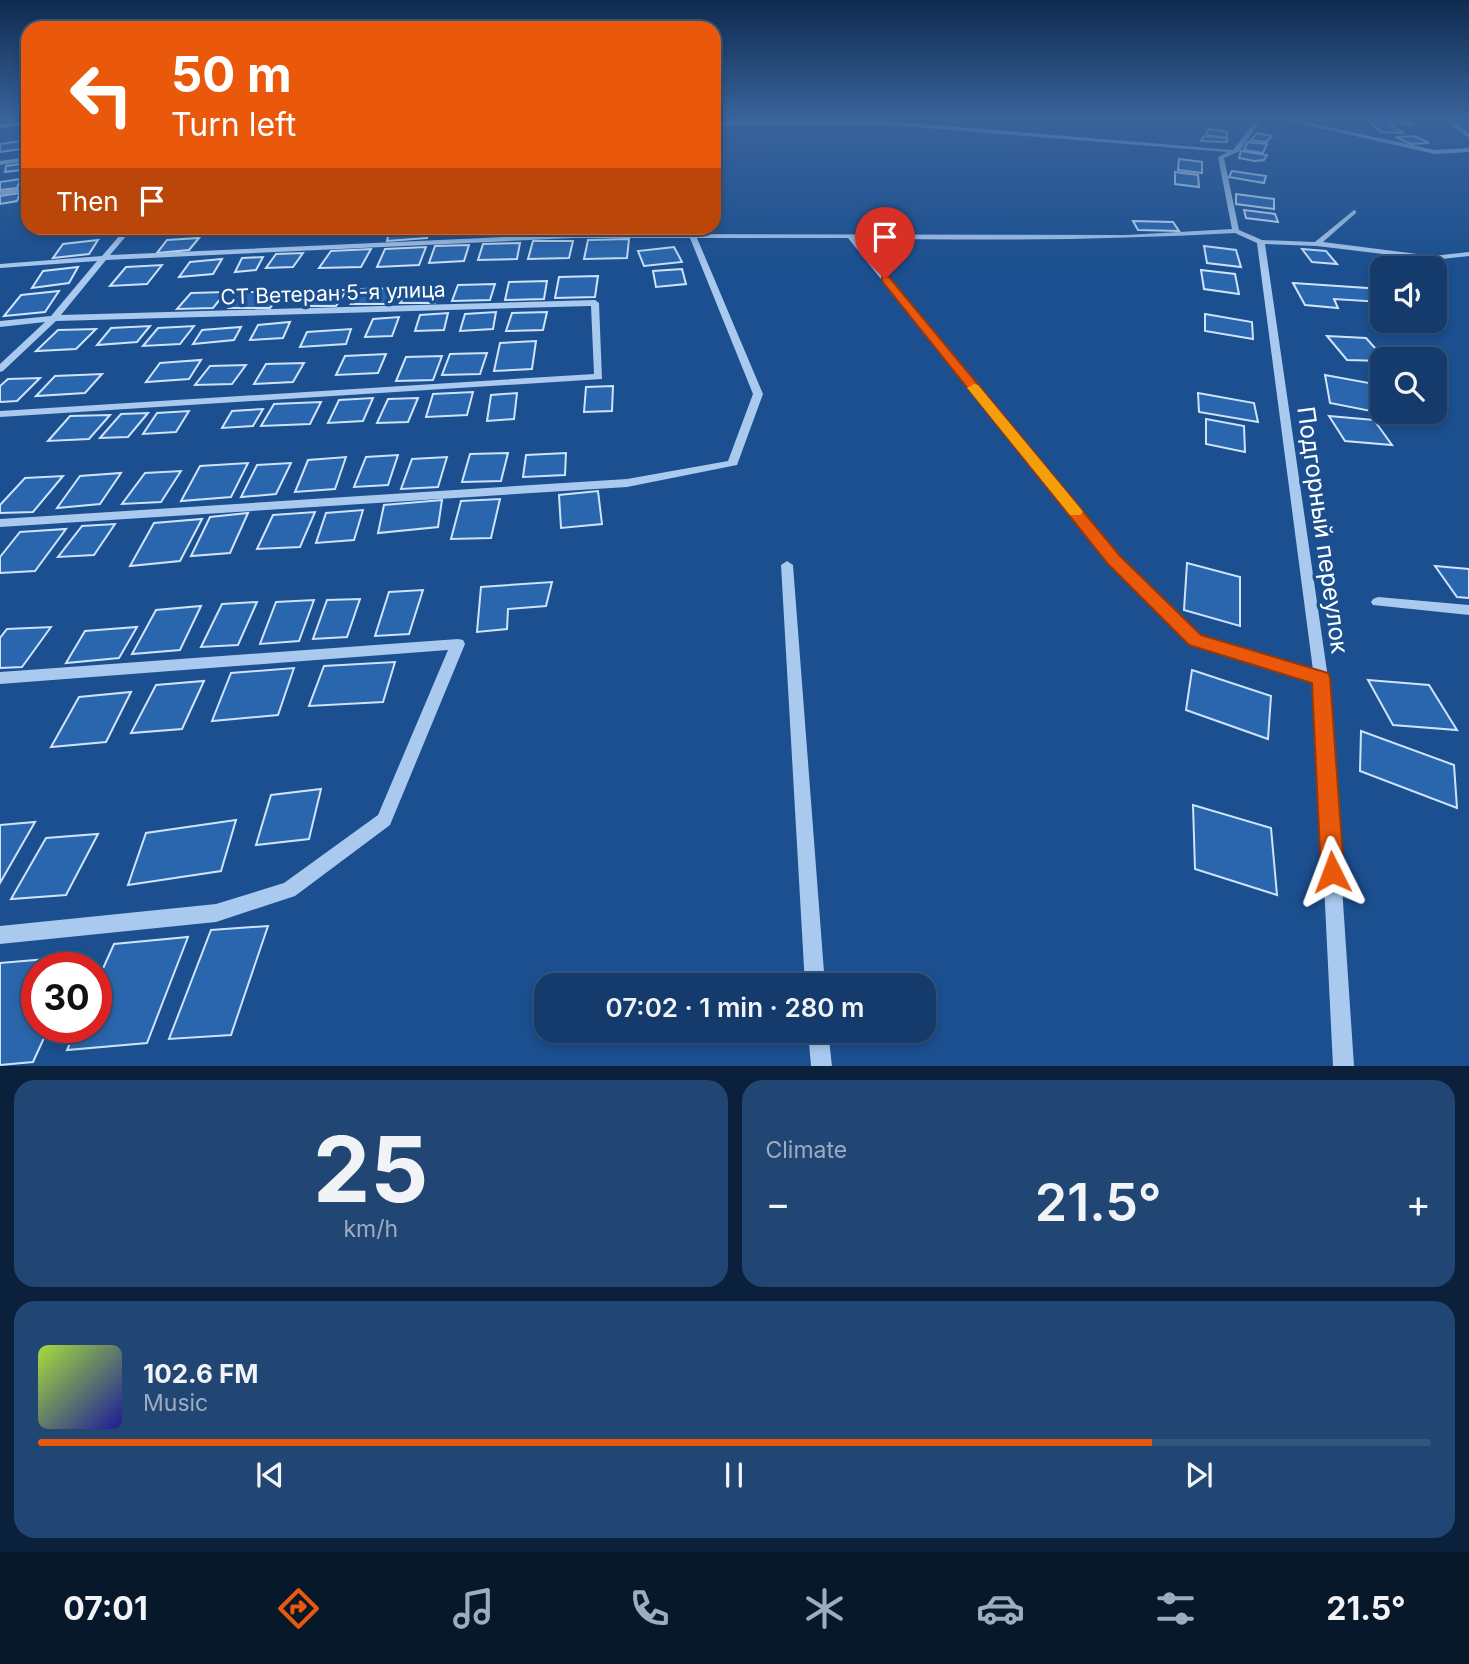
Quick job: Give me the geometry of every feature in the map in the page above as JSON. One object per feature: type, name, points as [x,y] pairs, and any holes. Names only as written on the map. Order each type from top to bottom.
[{"type":"street","points":[[1224,170],[1236,231]]},
{"type":"street","points":[[0,193],[21,190]]},
{"type":"street","points":[[1317,244],[1354,212]]},
{"type":"street","points":[[0,266],[104,258],[573,236],[1126,237],[1236,231],[1261,242],[1317,244],[1433,258],[1469,254]]},
{"type":"street","points":[[0,369],[54,318],[123,235]]},
{"type":"street","points":[[0,523],[628,483],[733,463],[758,394],[693,236]]},
{"type":"street","points":[[850,236],[1114,560],[1195,640],[1321,678]]},
{"type":"street","name":"Подгорный переулок","points":[[1261,242],[1321,678],[1344,1066]]},
{"type":"street","name":"СТ Ветеран 5-я улица","points":[[0,324],[54,318],[595,303],[599,377],[0,414]]},
{"type":"street","points":[[787,565],[814,973]]},
{"type":"street","points":[[1378,602],[1469,610]]},
{"type":"street","points":[[0,678],[458,644],[384,820],[289,890],[216,913],[0,935]]},
{"type":"street","points":[[819,1043],[822,1066]]},
{"type":"building","points":[[1178,170],[1202,170],[1202,173]]},
{"type":"building","points":[[1232,171],[1266,176],[1264,183],[1229,177]]},
{"type":"building","points":[[1175,172],[1198,175],[1199,187],[1175,184]]},
{"type":"building","points":[[21,179],[17,188],[0,190],[0,182]]},
{"type":"building","points":[[20,193],[17,201],[0,204],[0,196]]},
{"type":"building","points":[[1236,194],[1274,199],[1274,209],[1236,204]]},
{"type":"building","points":[[1244,210],[1275,214],[1278,222],[1246,218]]},
{"type":"building","points":[[1133,221],[1173,222],[1179,231],[1138,230]]},
{"type":"building","points":[[388,235],[427,235],[427,238],[387,241]]},
{"type":"building","points":[[199,238],[189,250],[157,253],[167,240]]},
{"type":"building","points":[[629,239],[627,258],[584,259],[588,240]]},
{"type":"building","points":[[98,240],[89,254],[53,258],[63,244]]},
{"type":"building","points":[[533,241],[573,241],[569,258],[528,259]]},
{"type":"building","points":[[520,243],[517,259],[478,260],[483,244]]},
{"type":"building","points":[[469,245],[464,261],[429,263],[435,246]]},
{"type":"building","points":[[1204,246],[1236,250],[1241,267],[1207,263]]},
{"type":"building","points":[[426,247],[419,265],[377,267],[385,249]]},
{"type":"building","points":[[674,247],[682,262],[644,266],[638,251]]},
{"type":"building","points":[[371,249],[361,267],[319,268],[331,251]]},
{"type":"building","points":[[1302,249],[1326,251],[1337,264],[1312,262]]},
{"type":"building","points":[[303,253],[293,267],[266,268],[276,254]]},
{"type":"building","points":[[263,257],[256,270],[235,272],[242,258]]},
{"type":"building","points":[[222,259],[213,274],[179,277],[190,262]]},
{"type":"building","points":[[162,265],[147,284],[110,286],[126,267]]},
{"type":"building","points":[[78,267],[69,283],[32,288],[43,271]]},
{"type":"building","points":[[682,269],[686,284],[656,287],[653,271]]},
{"type":"building","points":[[1201,270],[1235,274],[1239,294],[1204,289]]},
{"type":"building","points":[[598,276],[595,297],[555,298],[559,277]]},
{"type":"building","points":[[547,281],[544,299],[505,300],[509,282]]},
{"type":"building","points":[[1293,283],[1370,288],[1370,301],[1334,299],[1338,308],[1305,305]]},
{"type":"building","points":[[495,284],[490,300],[452,301],[458,285]]},
{"type":"building","points":[[410,287],[444,287],[435,303],[400,303]]},
{"type":"building","points":[[396,288],[387,304],[351,304],[361,289]]},
{"type":"building","points":[[316,290],[347,290],[336,306],[305,306]]},
{"type":"building","points":[[59,291],[45,312],[4,316],[21,295]]},
{"type":"building","points":[[226,292],[213,308],[177,309],[191,293]]},
{"type":"building","points":[[243,292],[283,292],[270,308],[229,308]]},
{"type":"building","points":[[496,312],[493,329],[460,331],[465,314]]},
{"type":"building","points":[[547,312],[543,330],[506,331],[512,313]]},
{"type":"building","points":[[448,313],[444,330],[415,331],[420,315]]},
{"type":"building","points":[[1205,314],[1252,322],[1253,339],[1205,331]]},
{"type":"building","points":[[399,317],[392,336],[365,337],[373,319]]},
{"type":"building","points":[[290,322],[283,338],[250,340],[258,325]]},
{"type":"building","points":[[150,326],[137,342],[97,345],[111,328]]},
{"type":"building","points":[[194,326],[180,344],[143,346],[158,328]]},
{"type":"building","points":[[241,327],[234,340],[193,344],[202,330]]},
{"type":"building","points":[[96,329],[76,349],[36,351],[58,330]]},
{"type":"building","points":[[351,329],[346,344],[300,347],[307,332]]},
{"type":"building","points":[[1327,336],[1366,338],[1374,347],[1370,347],[1370,361],[1347,360]]},
{"type":"building","points":[[536,341],[532,369],[494,371],[500,343]]},
{"type":"building","points":[[487,353],[480,374],[442,375],[450,354]]},
{"type":"building","points":[[386,354],[378,373],[336,375],[345,356]]},
{"type":"building","points":[[442,356],[433,380],[396,381],[406,357]]},
{"type":"building","points":[[201,360],[189,379],[146,382],[160,363]]},
{"type":"building","points":[[304,363],[293,382],[254,384],[266,364]]},
{"type":"building","points":[[246,365],[232,384],[195,385],[210,366]]},
{"type":"building","points":[[102,374],[85,393],[36,396],[55,376]]},
{"type":"building","points":[[1325,375],[1369,383],[1370,411],[1330,403]]},
{"type":"building","points":[[40,378],[17,401],[0,402],[0,386],[8,379]]},
{"type":"building","points":[[613,386],[612,411],[584,412],[586,387]]},
{"type":"building","points":[[473,392],[467,415],[426,417],[433,394]]},
{"type":"building","points":[[517,393],[514,419],[487,421],[491,395]]},
{"type":"building","points":[[1198,393],[1254,403],[1258,422],[1199,412]]},
{"type":"building","points":[[373,398],[363,421],[328,423],[339,400]]},
{"type":"building","points":[[418,398],[408,422],[377,423],[388,399]]},
{"type":"building","points":[[321,402],[310,424],[261,426],[274,404]]},
{"type":"building","points":[[263,409],[253,426],[222,428],[232,411]]},
{"type":"building","points":[[189,411],[176,432],[143,434],[157,413]]},
{"type":"building","points":[[148,413],[128,437],[100,438],[121,414]]},
{"type":"building","points":[[110,415],[89,439],[48,441],[70,416]]},
{"type":"building","points":[[1329,416],[1370,420],[1370,424],[1377,424],[1392,445],[1345,441]]},
{"type":"building","points":[[1206,419],[1244,426],[1245,452],[1206,444]]},
{"type":"building","points":[[508,453],[501,481],[462,482],[470,454]]},
{"type":"building","points":[[566,453],[565,475],[523,477],[526,455]]},
{"type":"building","points":[[398,455],[388,485],[354,487],[366,457]]},
{"type":"building","points":[[346,457],[335,489],[295,492],[308,460]]},
{"type":"building","points":[[447,457],[438,487],[401,489],[412,459]]},
{"type":"building","points":[[248,463],[231,497],[181,501],[200,466]]},
{"type":"building","points":[[291,463],[276,494],[241,497],[257,465]]},
{"type":"building","points":[[181,471],[161,502],[122,504],[145,473]]},
{"type":"building","points":[[121,473],[100,504],[57,508],[80,476]]},
{"type":"building","points":[[63,476],[33,512],[0,513],[0,505],[25,478]]},
{"type":"building","points":[[598,491],[602,524],[561,528],[559,495]]},
{"type":"building","points":[[500,499],[491,538],[451,539],[461,501]]},
{"type":"building","points":[[442,500],[438,527],[378,533],[384,505]]},
{"type":"building","points":[[363,510],[354,540],[316,543],[326,513]]},
{"type":"building","points":[[315,512],[300,547],[257,549],[273,515]]},
{"type":"building","points":[[248,513],[230,553],[191,556],[210,517]]},
{"type":"building","points":[[202,519],[180,561],[130,566],[154,523]]},
{"type":"building","points":[[115,524],[94,555],[58,557],[82,526]]},
{"type":"building","points":[[66,529],[35,571],[0,573],[0,557],[20,532]]},
{"type":"building","points":[[1187,563],[1240,577],[1240,626],[1184,610]]},
{"type":"building","points":[[1435,566],[1469,569],[1469,598],[1457,597]]},
{"type":"building","points":[[552,582],[546,606],[508,609],[507,629],[477,632],[481,587]]},
{"type":"building","points":[[423,590],[409,634],[375,636],[389,592]]},
{"type":"building","points":[[360,599],[347,637],[313,639],[327,600]]},
{"type":"building","points":[[314,600],[299,641],[260,644],[276,602]]},
{"type":"building","points":[[257,602],[238,645],[201,647],[222,604]]},
{"type":"building","points":[[201,606],[180,650],[132,654],[156,610]]},
{"type":"building","points":[[51,627],[22,667],[0,668],[0,638],[7,629]]},
{"type":"building","points":[[137,627],[119,658],[66,663],[85,631]]},
{"type":"building","points":[[395,662],[383,702],[309,706],[324,666]]},
{"type":"building","points":[[294,668],[278,715],[212,721],[231,673]]},
{"type":"building","points":[[1192,670],[1271,696],[1268,739],[1186,710]]},
{"type":"building","points":[[1368,680],[1429,685],[1457,730],[1393,725]]},
{"type":"building","points":[[204,681],[182,729],[131,733],[156,685]]},
{"type":"building","points":[[131,692],[106,742],[51,747],[79,697]]},
{"type":"building","points":[[1361,731],[1454,765],[1457,808],[1360,771]]},
{"type":"building","points":[[321,789],[309,839],[256,845],[271,795]]},
{"type":"building","points":[[1193,805],[1271,828],[1277,895],[1195,869]]},
{"type":"building","points":[[236,820],[221,871],[128,885],[146,833]]},
{"type":"building","points":[[35,822],[0,883],[0,825]]},
{"type":"building","points":[[98,834],[66,895],[11,899],[46,838]]},
{"type":"building","points":[[268,926],[231,1035],[169,1039],[211,930]]},
{"type":"building","points":[[188,937],[147,1043],[67,1050],[70,1043],[112,1043],[110,952],[114,944]]},
{"type":"building","points":[[21,961],[21,1043],[42,1043],[33,1062],[0,1065],[0,963]]},
{"type":"slow traffic","points":[[974,388],[1075,512]]},
{"type":"route","points":[[885,279],[1114,560],[1195,640],[1321,678],[1332,872]]}]
